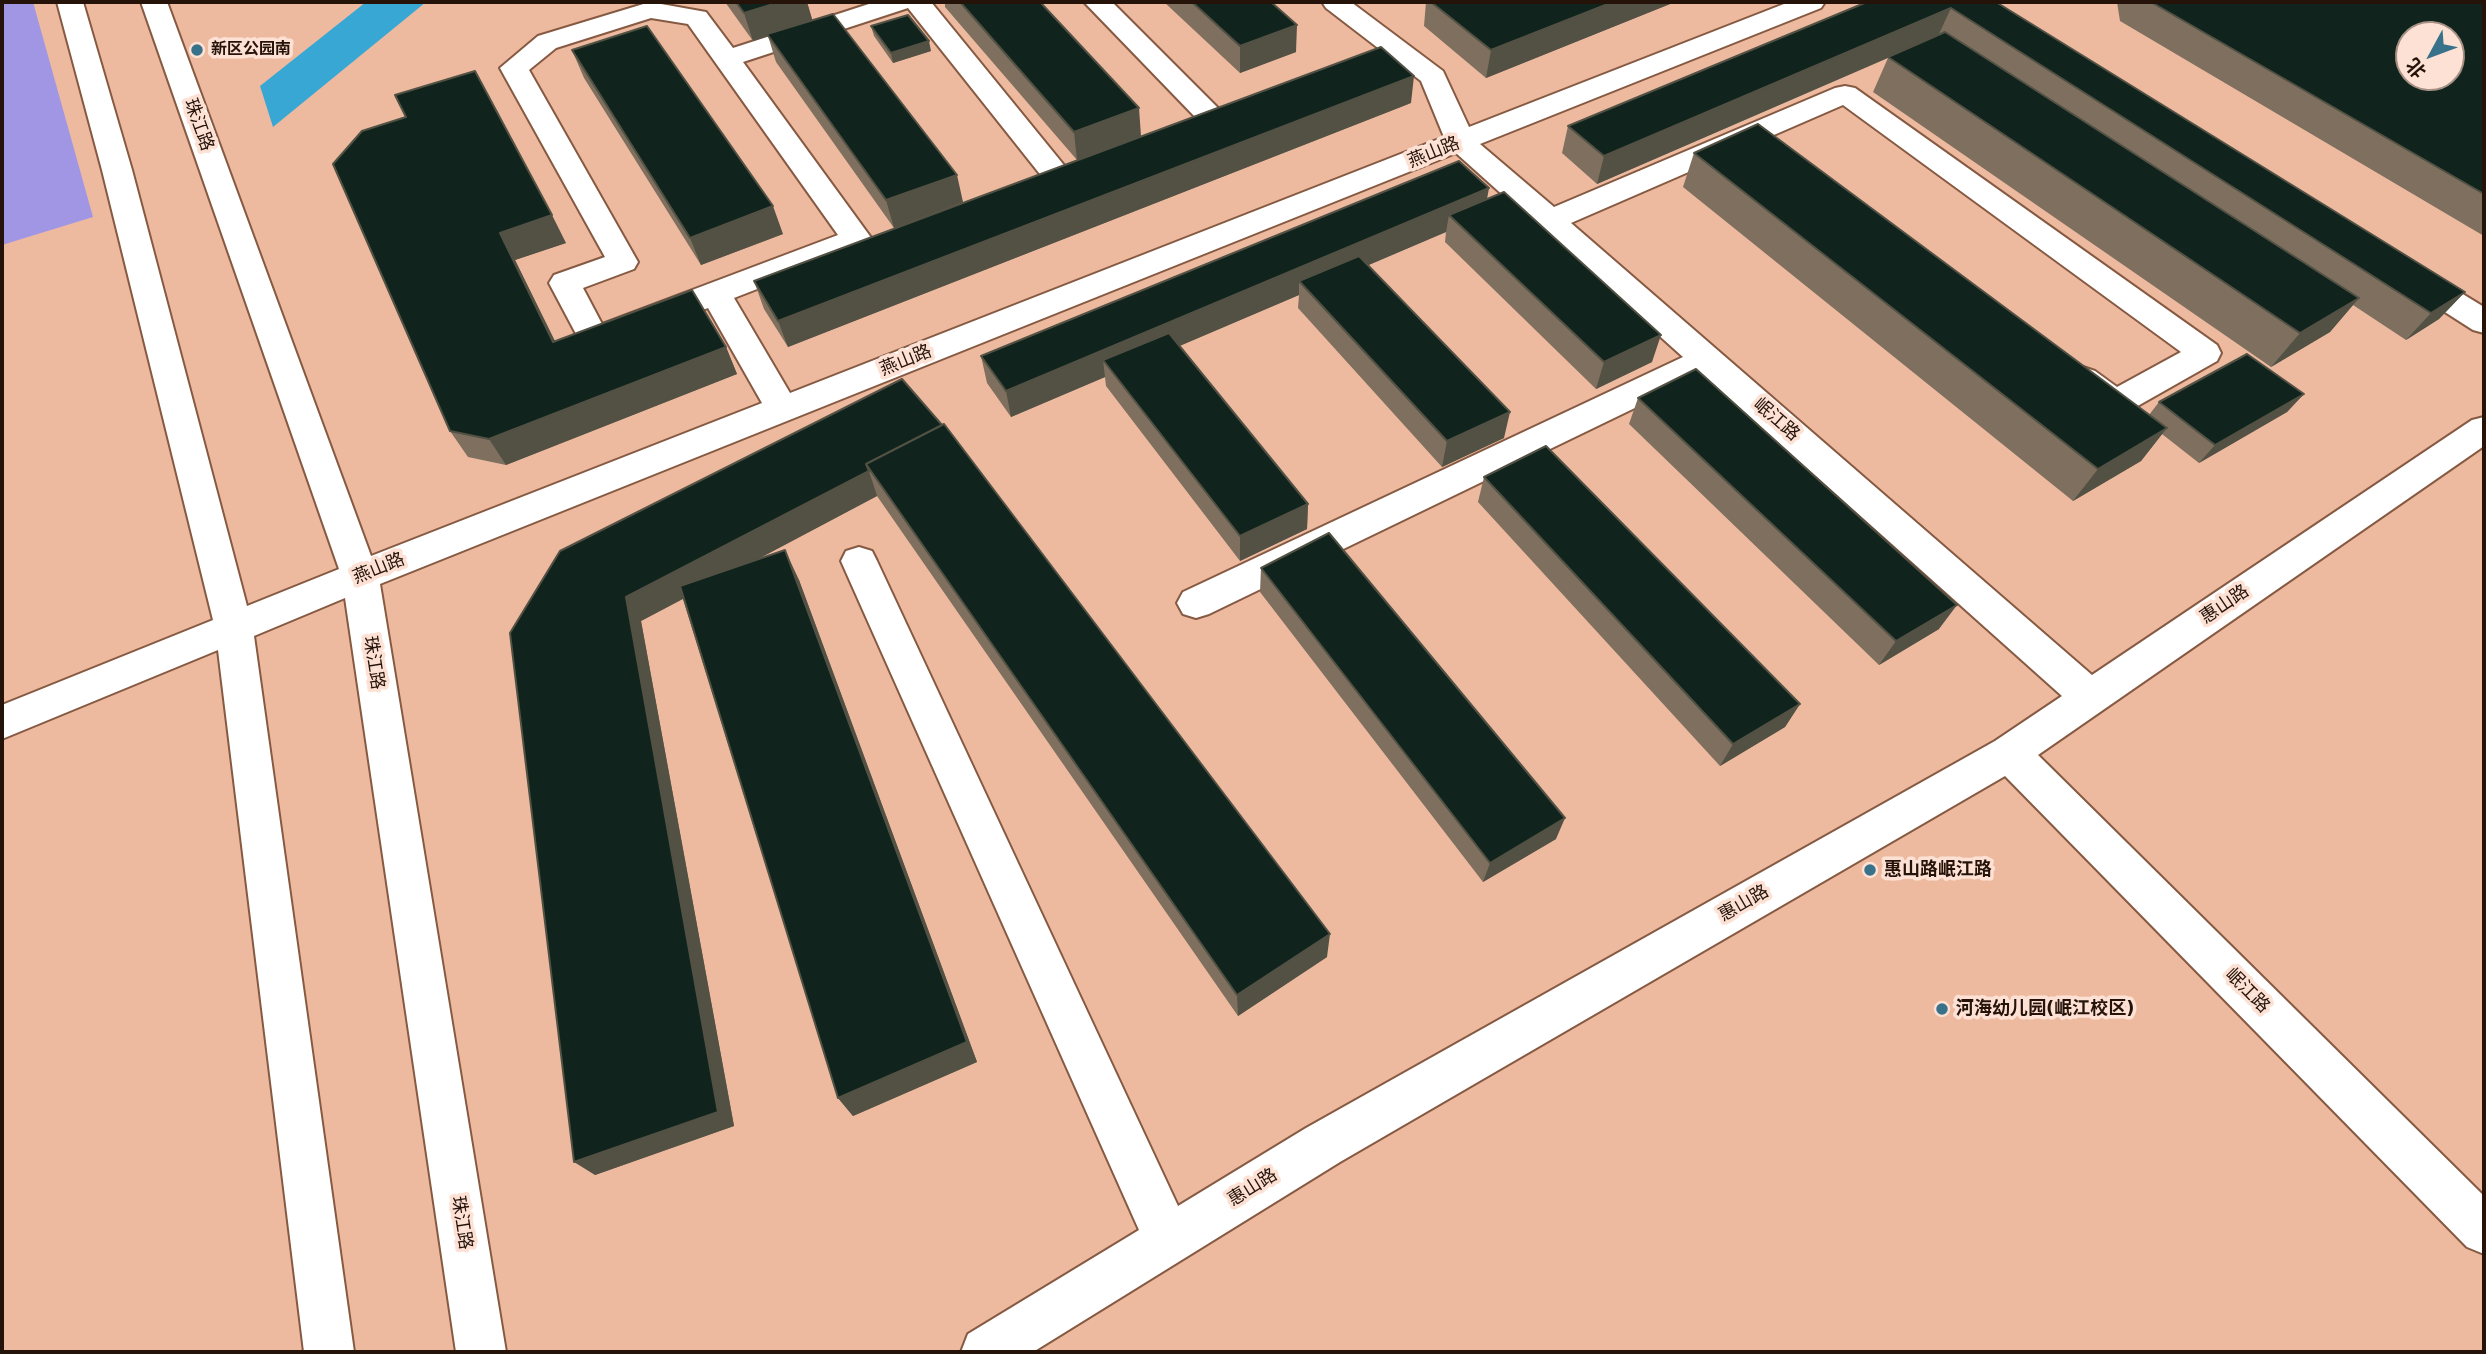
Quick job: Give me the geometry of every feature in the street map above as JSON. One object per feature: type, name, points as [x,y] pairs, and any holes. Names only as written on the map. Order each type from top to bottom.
[{"type":"street","points":[[69,2],[117,170],[234,629],[329,1352]]},
{"type":"street","name":"珠江路","points":[[154,2],[360,576],[481,1352]]},
{"type":"street","points":[[726,59],[901,2]]},
{"type":"street","points":[[917,2],[1053,171]]},
{"type":"street","points":[[1097,2],[1208,114]]},
{"type":"street","points":[[1335,2],[1433,77],[1461,142]]},
{"type":"street","name":"燕山路","points":[[2,722],[360,576],[1812,2]]},
{"type":"street","points":[[650,10],[697,18],[857,239],[715,293],[594,338],[565,283],[623,262],[514,68],[547,41],[650,10]]},
{"type":"street","points":[[1549,221],[1771,140],[1845,94],[2205,353],[2115,403],[2060,361]]},
{"type":"street","name":"岷江路","points":[[1461,142],[2090,697]]},
{"type":"street","points":[[2391,263],[2484,321]]},
{"type":"street","points":[[715,293],[783,410]]},
{"type":"street","points":[[1196,603],[1707,359]]},
{"type":"street","name":"惠山路","points":[[986,1352],[1323,1145],[2009,753],[2484,429]]},
{"type":"street","points":[[859,561],[1169,1240]]},
{"type":"street","name":"岷江路","points":[[2009,753],[2484,1230]]},
{"type":"shaded area","points":[[2,2],[33,2],[93,217],[2,245]]},
{"type":"water","points":[[366,2],[426,2],[273,127],[260,86]]},
{"type":"building","points":[[736,2],[780,2],[744,13]]},
{"type":"building","points":[[960,2],[1040,2],[1139,108],[1074,132]]},
{"type":"building","points":[[1192,2],[1271,2],[1297,25],[1240,46]]},
{"type":"building","points":[[1431,2],[1613,2],[1491,50]]},
{"type":"building","points":[[1867,2],[1996,2],[2465,292],[2431,313],[1951,8],[1604,156],[1568,126]]},
{"type":"building","points":[[2151,2],[2484,2],[2484,194]]},
{"type":"building","points":[[833,14],[957,175],[886,200],[767,34]]},
{"type":"building","points":[[908,15],[929,41],[891,53],[871,26]]},
{"type":"building","points":[[647,26],[773,206],[690,238],[572,50]]},
{"type":"building","points":[[1945,32],[2359,298],[2300,333],[1888,57]]},
{"type":"building","points":[[1381,47],[1414,76],[778,321],[754,281]]},
{"type":"building","points":[[475,71],[552,215],[500,233],[553,342],[692,290],[726,347],[489,439],[450,431],[333,164],[362,131],[406,117],[395,95]]},
{"type":"building","points":[[1758,124],[2167,428],[2098,469],[1694,153]]},
{"type":"building","points":[[1459,161],[1489,188],[1006,391],[981,356]]},
{"type":"building","points":[[1504,192],[1661,335],[1604,362],[1449,215]]},
{"type":"building","points":[[1359,256],[1510,412],[1447,441],[1299,281]]},
{"type":"building","points":[[1169,333],[1308,504],[1240,536],[1103,360]]},
{"type":"building","points":[[2247,354],[2304,394],[2215,445],[2159,402]]},
{"type":"building","points":[[1696,369],[1957,605],[1896,641],[1638,398]]},
{"type":"building","points":[[902,379],[942,425],[866,464],[869,471],[626,597],[718,1112],[574,1162],[510,633],[560,551]]},
{"type":"building","points":[[944,424],[1330,934],[1237,995],[866,464]]},
{"type":"building","points":[[1546,446],[1800,704],[1733,744],[1484,477]]},
{"type":"building","points":[[1329,533],[1565,818],[1490,863],[1261,568]]},
{"type":"building","points":[[785,550],[967,1042],[838,1098],[680,586]]},
{"type":"place","name":"新区公园南","points":[[197,50]]},
{"type":"place","name":"惠山路岷江路","points":[[1870,870]]},
{"type":"place","name":"河海幼儿园(岷江校区)","points":[[1942,1009]]}]
